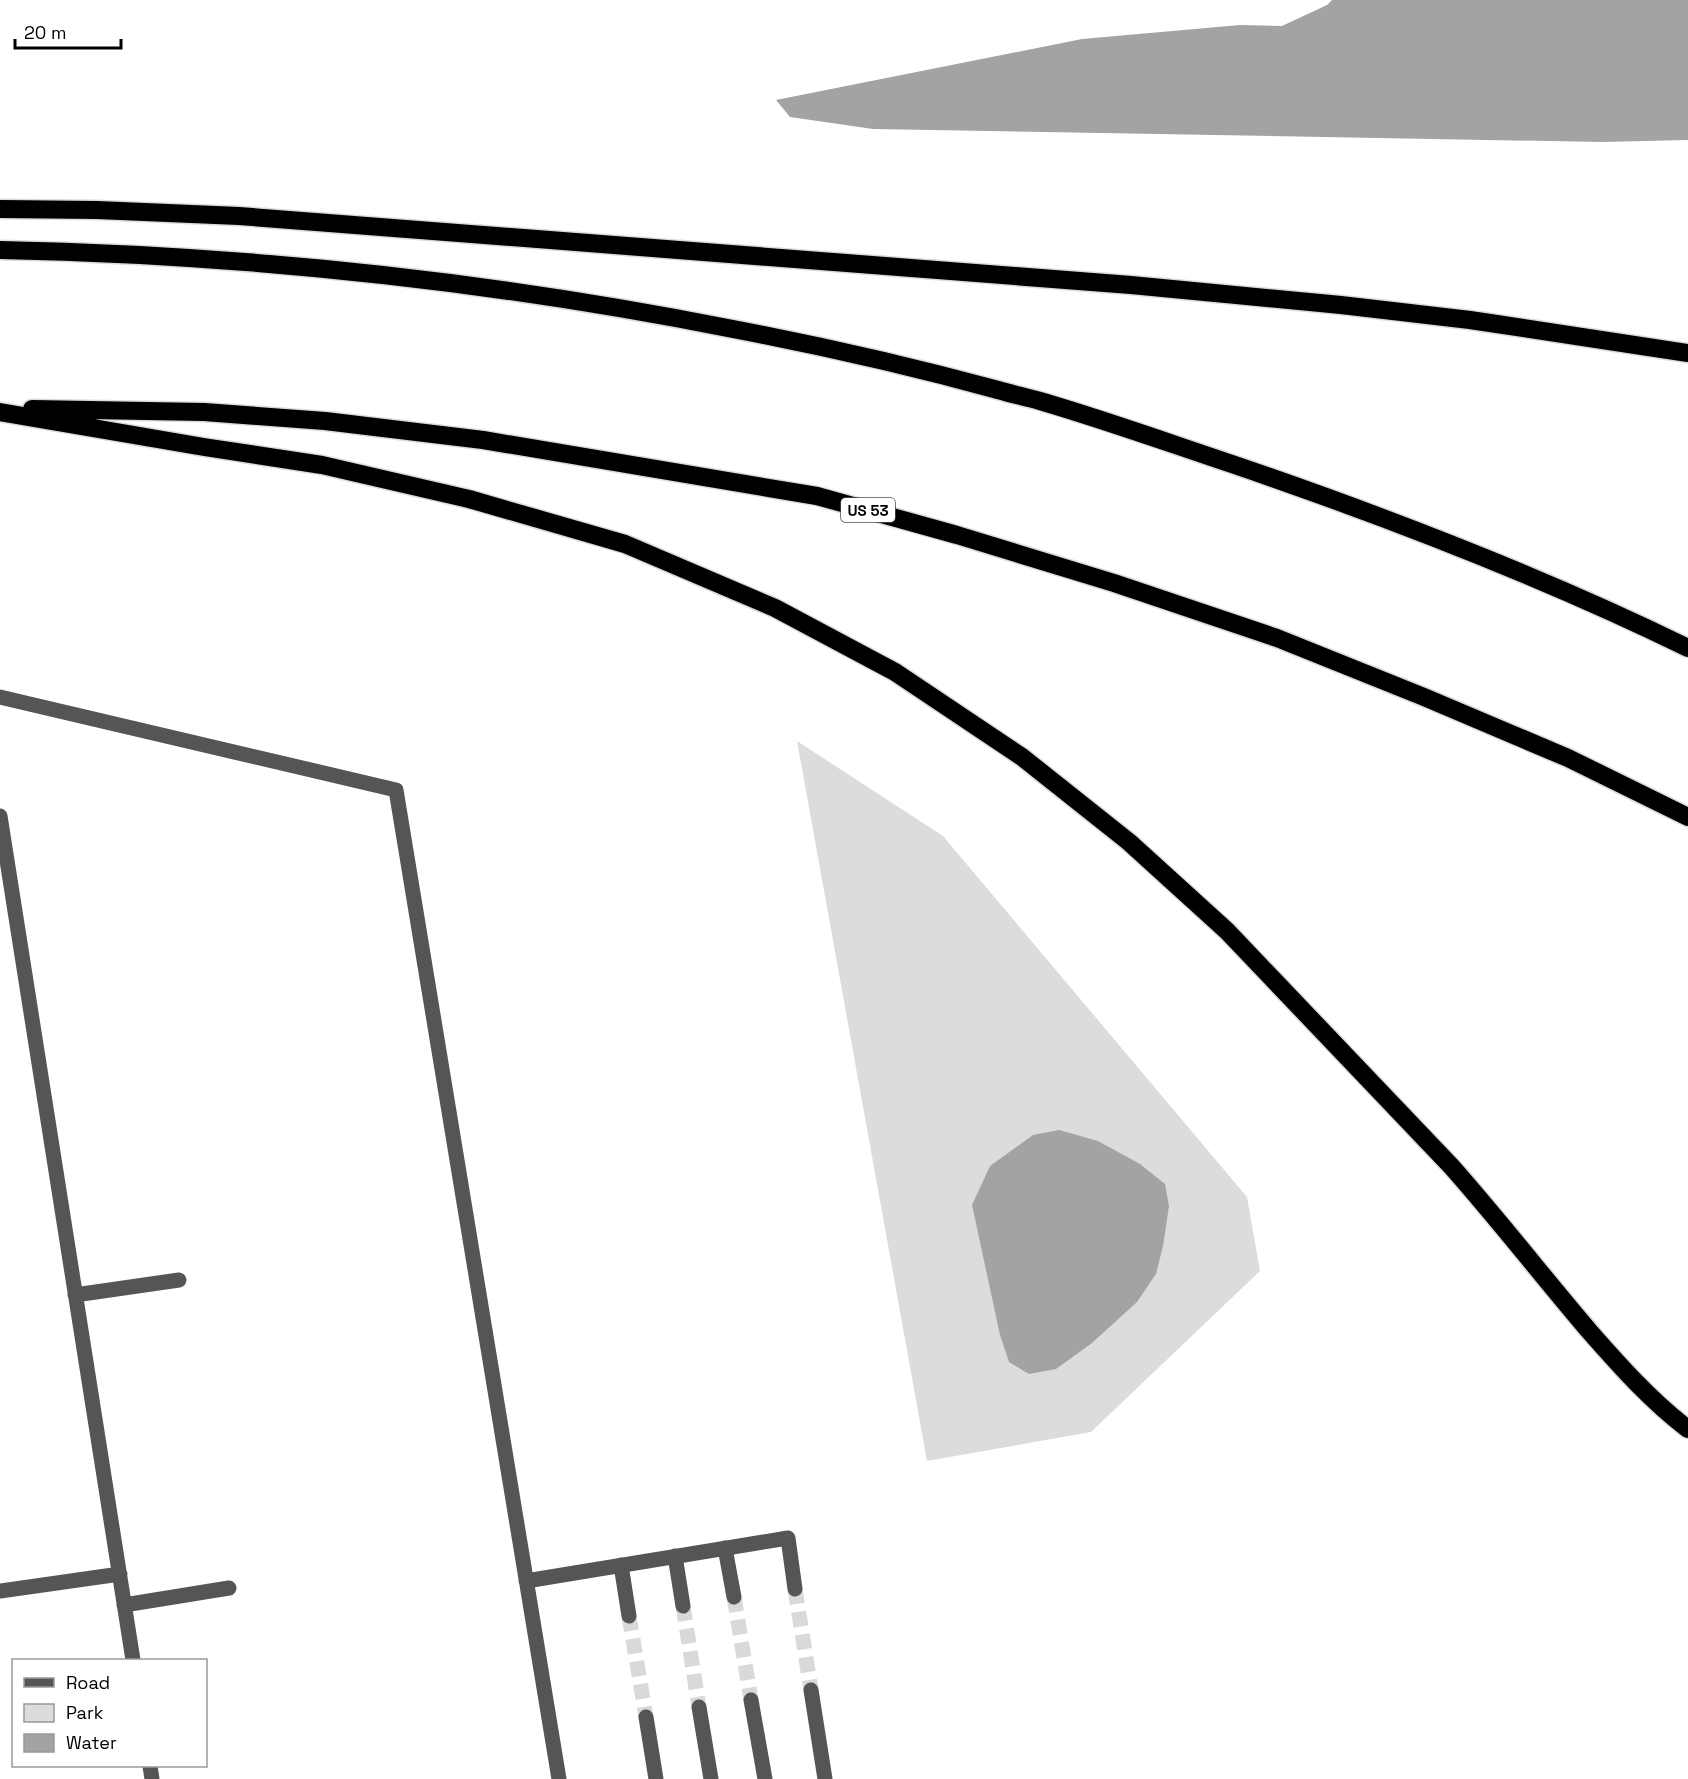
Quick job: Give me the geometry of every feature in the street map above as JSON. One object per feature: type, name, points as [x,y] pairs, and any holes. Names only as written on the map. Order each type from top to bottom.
[{"type":"highway","points":[[0,210],[109,210],[239,216],[1131,285],[1435,316],[1688,353]]},
{"type":"highway","points":[[0,250],[206,258],[452,282],[607,305],[874,358],[1040,400],[1321,494],[1478,555],[1609,610],[1688,648]]},
{"type":"highway","points":[[0,410],[204,447],[322,465],[469,499],[625,544],[775,608],[895,672],[1022,757],[1129,842],[1227,931],[1451,1166],[1630,1377],[1688,1429]]},
{"type":"highway","name":"US 53","points":[[0,410],[204,412],[325,421],[483,440],[817,496],[957,535],[1114,583],[1277,638],[1568,758],[1688,817]]},
{"type":"lane","points":[[0,697],[396,790],[559,1779]]},
{"type":"lane","points":[[0,816],[133,1659]]},
{"type":"lane","points":[[75,1295],[179,1280]]},
{"type":"lane","points":[[526,1581],[788,1538],[795,1589]]},
{"type":"lane","points":[[725,1548],[734,1597]]},
{"type":"lane","points":[[675,1557],[683,1606]]},
{"type":"lane","points":[[621,1565],[629,1616]]},
{"type":"lane","points":[[0,1591],[120,1574]]},
{"type":"lane","points":[[124,1605],[230,1588]]},
{"type":"lane","points":[[811,1690],[825,1779]]},
{"type":"lane","points":[[751,1700],[765,1779]]},
{"type":"lane","points":[[699,1707],[711,1779]]},
{"type":"lane","points":[[646,1717],[656,1779]]},
{"type":"green space","points":[[797,741],[943,836],[1247,1197],[1260,1271],[1091,1432],[927,1461]]},
{"type":"water","points":[[1332,0],[1688,0],[1688,140],[1602,142],[873,129],[790,117],[776,100],[1082,39],[1240,25],[1282,26],[1327,5]]},
{"type":"water","points":[[1059,1130],[1098,1141],[1140,1164],[1165,1184],[1169,1206],[1156,1274],[1137,1302],[1092,1343],[1056,1369],[1029,1374],[1009,1362],[1000,1335],[972,1205],[990,1166],[1033,1135]]},
{"type":"tunnel","points":[[795,1589],[811,1690]]},
{"type":"tunnel","points":[[734,1597],[751,1700]]},
{"type":"tunnel","points":[[683,1606],[699,1707]]},
{"type":"tunnel","points":[[629,1616],[646,1717]]}]
